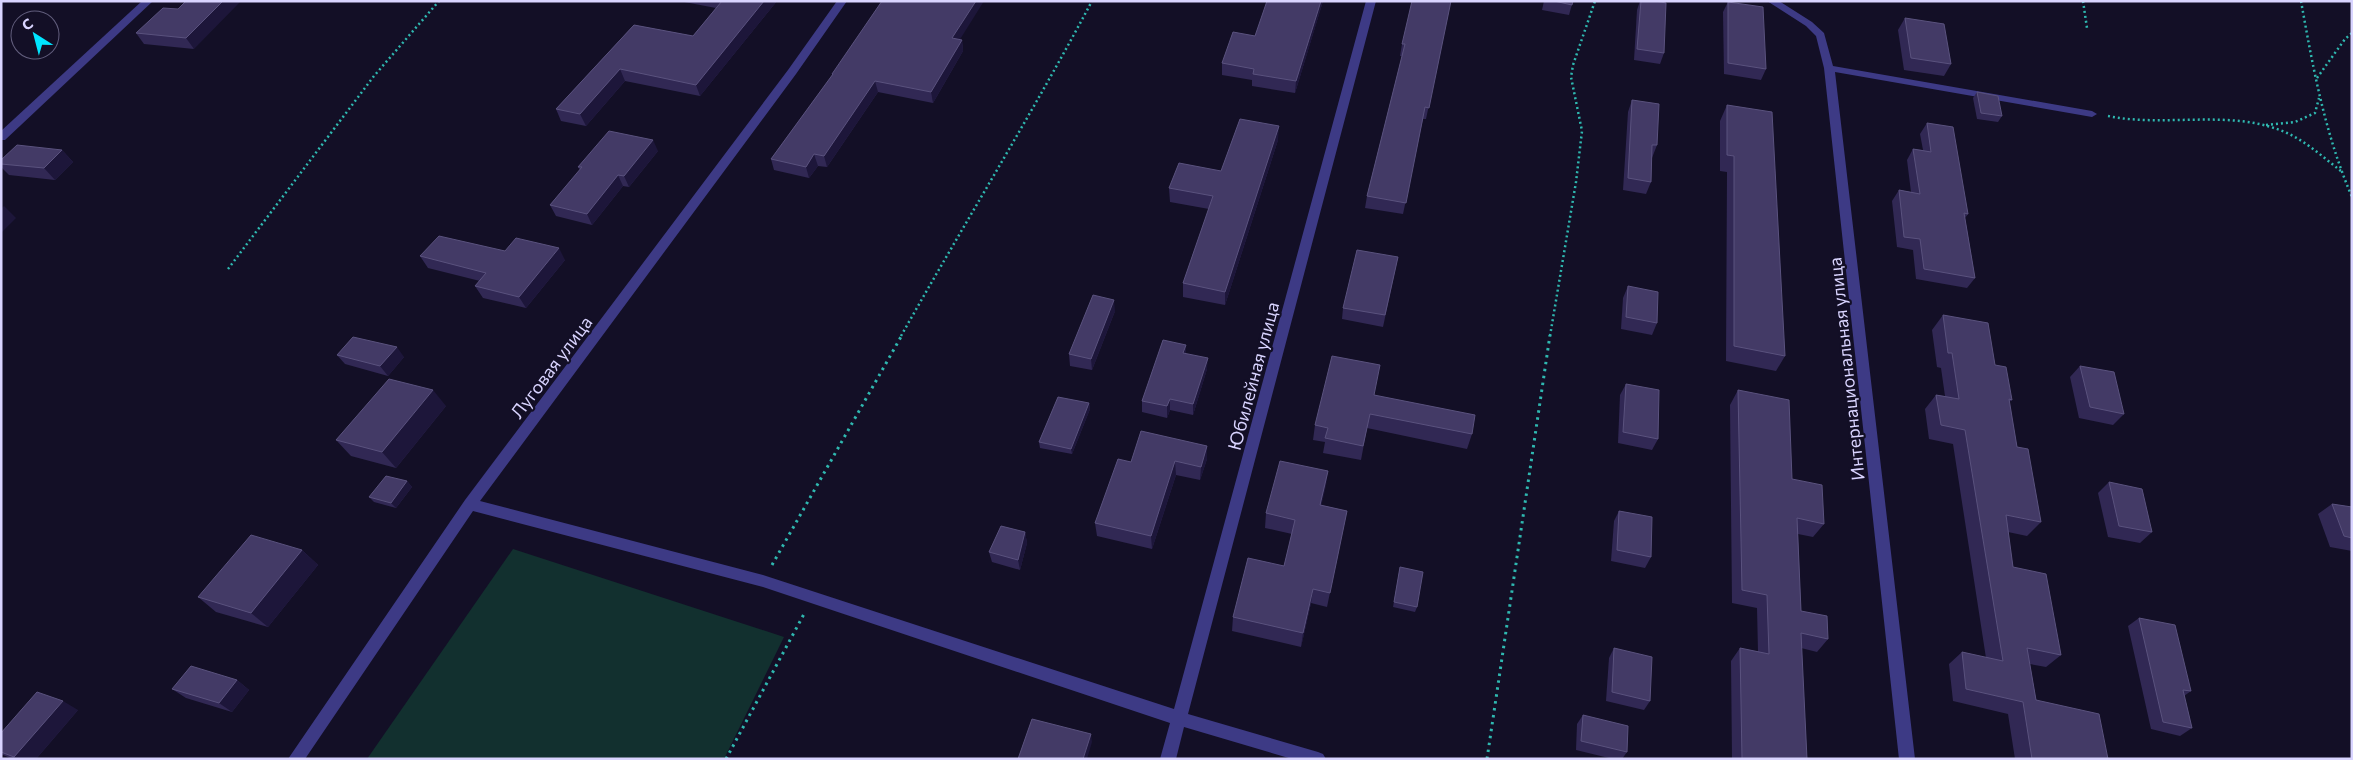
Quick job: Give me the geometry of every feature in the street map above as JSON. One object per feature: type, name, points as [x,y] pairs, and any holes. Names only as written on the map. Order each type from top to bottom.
[{"type":"street","points":[[1,137],[148,1]]},
{"type":"street","name":"Луговая улица","points":[[296,759],[470,504],[792,72],[842,1]]},
{"type":"street","name":"Юбилейная улица","points":[[1168,759],[1371,1]]},
{"type":"street","name":"Интернациональная улица","points":[[1772,1],[1809,24],[1821,35],[1828,68],[1907,759]]},
{"type":"street","points":[[1828,68],[2092,114]]},
{"type":"street","points":[[470,504],[763,581],[1180,718],[1318,759]]},
{"type":"path","points":[[228,269],[374,76],[439,1]]},
{"type":"path","points":[[763,581],[966,220],[1048,84],[1092,1]]},
{"type":"path","points":[[1487,759],[1541,390],[1576,182],[1582,131],[1571,78],[1573,65],[1595,1]]},
{"type":"path","points":[[2083,1],[2087,28]]},
{"type":"path","points":[[2301,1],[2317,79],[2319,98],[2341,171],[2352,197]]},
{"type":"path","points":[[2317,79],[2345,39],[2352,33]]},
{"type":"path","points":[[2092,114],[2137,121],[2223,122],[2263,125],[2295,122],[2315,113],[2319,98]]},
{"type":"path","points":[[2263,125],[2287,133],[2341,171]]},
{"type":"path","points":[[726,759],[812,597]]},
{"type":"green space","points":[[513,549],[784,637],[724,759],[367,759]]},
{"type":"building","points":[[186,1],[223,1],[186,38],[136,33],[163,8],[178,9]]},
{"type":"building","points":[[722,1],[764,1],[696,85],[620,69],[580,114],[556,109],[634,25],[693,36]]},
{"type":"building","points":[[882,1],[976,1],[952,38],[962,40],[931,92],[875,81],[824,156],[814,154],[806,167],[771,159],[833,74]]},
{"type":"building","points":[[1267,1],[1321,1],[1296,81],[1253,74],[1254,69],[1222,63],[1233,32],[1255,36]]},
{"type":"building","points":[[1412,1],[1451,1],[1429,108],[1425,107],[1406,203],[1367,196],[1405,44],[1402,44]]},
{"type":"building","points":[[1554,1],[1573,1],[1572,5]]},
{"type":"building","points":[[1641,1],[1666,3],[1664,53],[1637,49]]},
{"type":"building","points":[[1728,2],[1763,7],[1766,69],[1728,63]]},
{"type":"building","points":[[1905,18],[1944,24],[1951,64],[1911,58]]},
{"type":"building","points":[[1977,92],[1998,96],[2002,116],[1981,113]]},
{"type":"building","points":[[1632,100],[1659,104],[1657,145],[1652,145],[1651,182],[1628,178]]},
{"type":"building","points":[[1727,105],[1772,112],[1785,356],[1734,346],[1734,156],[1727,155]]},
{"type":"building","points":[[1240,119],[1279,126],[1225,292],[1183,283],[1213,196],[1169,188],[1179,163],[1221,171]]},
{"type":"building","points":[[1927,123],[1953,127],[1968,214],[1964,213],[1975,278],[1924,269],[1920,239],[1904,237],[1899,190],[1920,194],[1913,149],[1931,152]]},
{"type":"building","points":[[609,131],[653,140],[624,176],[618,175],[587,214],[550,205],[582,167],[578,167]]},
{"type":"building","points":[[17,145],[62,150],[44,168],[1,164],[1,160]]},
{"type":"building","points":[[439,236],[505,251],[516,238],[559,248],[519,297],[475,286],[486,273],[420,256]]},
{"type":"building","points":[[1357,250],[1398,257],[1385,315],[1343,308]]},
{"type":"building","points":[[1628,286],[1658,292],[1657,323],[1626,317]]},
{"type":"building","points":[[1093,295],[1114,300],[1091,359],[1069,354]]},
{"type":"building","points":[[1943,315],[1988,323],[1995,365],[2006,367],[2017,447],[2028,449],[2041,522],[2006,515],[2013,567],[2046,574],[2061,655],[2027,648],[2036,700],[2099,714],[2108,759],[2032,759],[2023,702],[1966,689],[1962,652],[2003,661],[1965,430],[1941,425],[1936,395],[1959,399],[1952,353],[1948,353]]},
{"type":"building","points":[[353,337],[397,347],[380,366],[337,355]]},
{"type":"building","points":[[1163,340],[1186,345],[1183,353],[1208,358],[1193,404],[1170,399],[1167,406],[1142,401]]},
{"type":"building","points":[[1332,356],[1380,365],[1374,395],[1475,415],[1472,434],[1370,414],[1363,446],[1325,438],[1328,428],[1315,425]]},
{"type":"building","points":[[2080,366],[2114,372],[2124,414],[2090,407]]},
{"type":"building","points":[[389,379],[433,390],[382,452],[336,440]]},
{"type":"building","points":[[1626,384],[1659,390],[1658,439],[1623,432]]},
{"type":"building","points":[[1738,390],[1789,400],[1792,479],[1822,485],[1824,524],[1797,518],[1801,611],[1827,616],[1828,639],[1801,633],[1807,759],[1742,759],[1740,648],[1769,654],[1767,595],[1742,590]]},
{"type":"building","points":[[1058,397],[1089,403],[1071,449],[1039,442]]},
{"type":"building","points":[[1141,431],[1207,446],[1201,467],[1175,461],[1151,536],[1095,523],[1118,459],[1131,462]]},
{"type":"building","points":[[1280,461],[1328,471],[1320,505],[1347,511],[1330,593],[1313,589],[1303,633],[1233,617],[1248,558],[1284,566],[1295,520],[1266,513]]},
{"type":"building","points":[[386,476],[407,481],[391,503],[369,497]]},
{"type":"building","points":[[2109,482],[2142,489],[2152,532],[2119,526]]},
{"type":"building","points":[[2332,504],[2352,507],[2352,538],[2344,536]]},
{"type":"building","points":[[1619,511],[1652,517],[1651,557],[1617,550]]},
{"type":"building","points":[[1001,526],[1025,532],[1018,560],[989,552]]},
{"type":"building","points":[[251,535],[302,550],[251,613],[198,597]]},
{"type":"building","points":[[1400,567],[1423,572],[1417,607],[1394,602]]},
{"type":"building","points":[[2139,618],[2175,625],[2191,691],[2183,690],[2192,728],[2163,722]]},
{"type":"building","points":[[1614,648],[1652,657],[1650,701],[1612,692]]},
{"type":"building","points":[[191,666],[237,680],[219,703],[172,689]]},
{"type":"building","points":[[37,692],[63,701],[14,757],[1,752],[1,733]]},
{"type":"building","points":[[1583,715],[1628,726],[1627,752],[1581,741]]},
{"type":"building","points":[[1032,719],[1091,734],[1083,759],[1018,759]]}]
